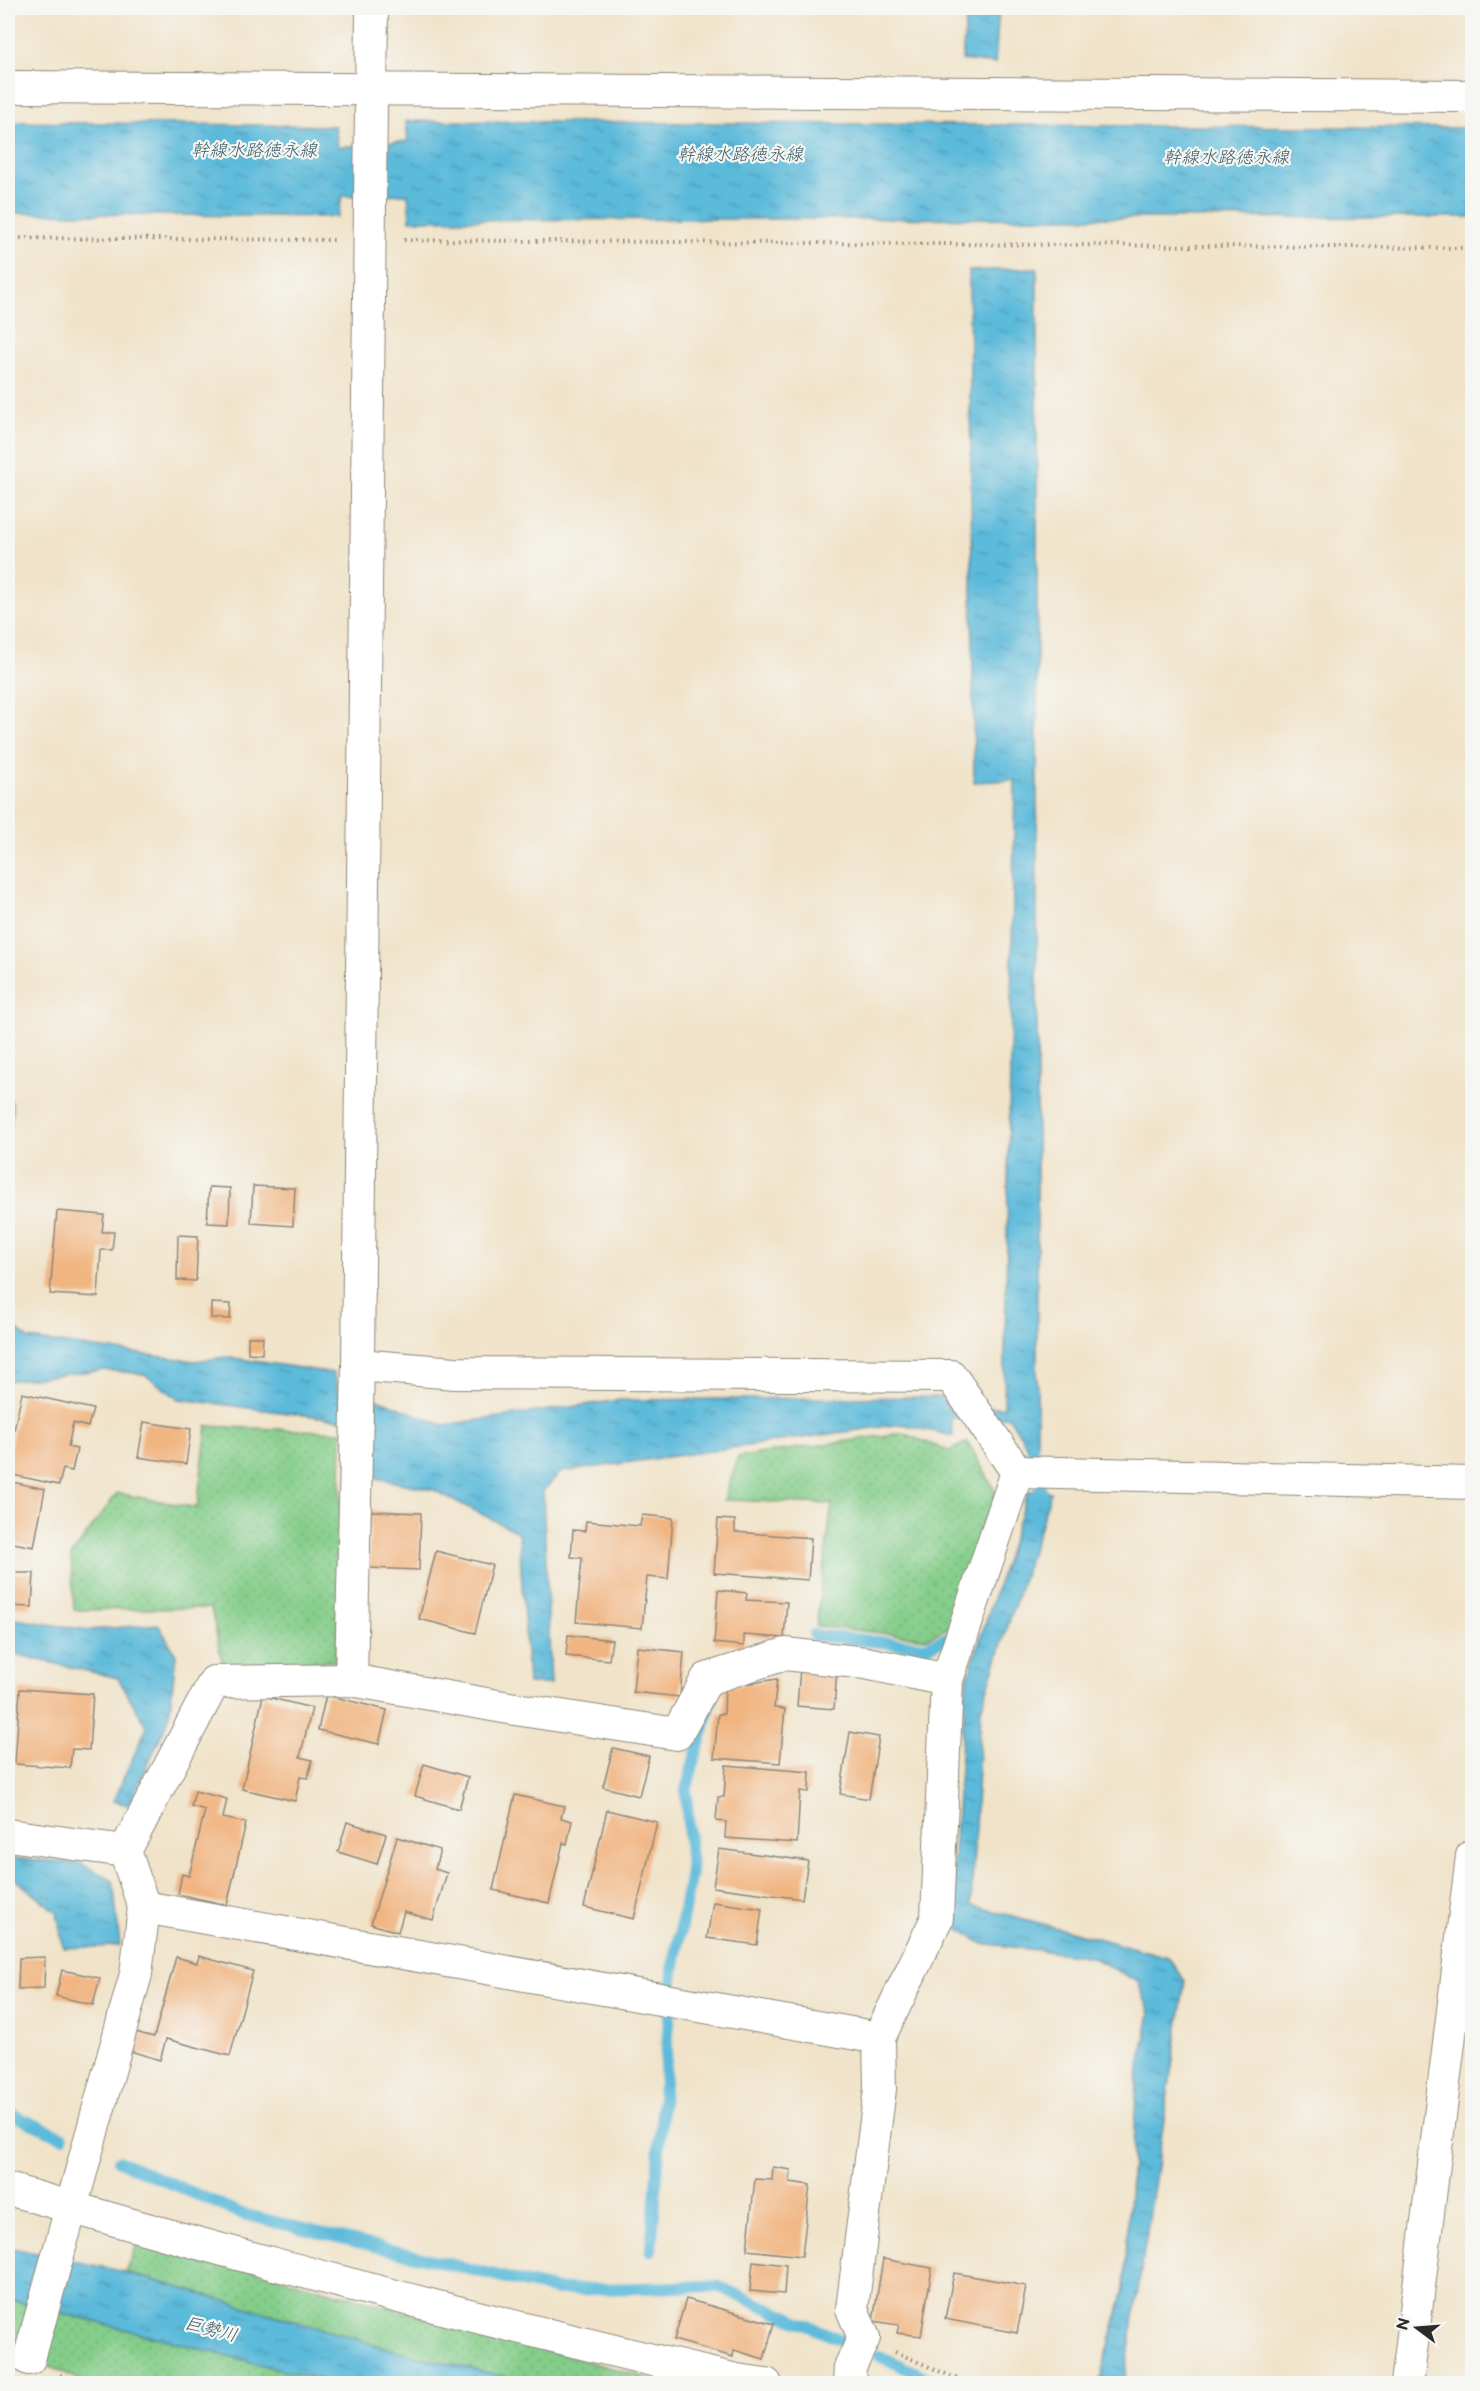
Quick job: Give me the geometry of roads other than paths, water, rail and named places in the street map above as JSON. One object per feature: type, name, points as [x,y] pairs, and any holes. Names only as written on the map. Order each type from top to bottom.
[{"type":"street","points":[[351,1680],[357,1375],[372,8]]},
{"type":"street","points":[[8,87],[1473,96]]},
{"type":"street","points":[[357,1375],[454,1373],[951,1376],[1017,1472]]},
{"type":"street","points":[[1017,1472],[1473,1483]]},
{"type":"street","points":[[849,2384],[850,2367],[864,2338],[852,2309],[880,2089],[879,2038],[937,1918],[947,1680],[1017,1472]]},
{"type":"street","points":[[29,2359],[136,1974],[144,1907],[125,1851],[214,1682],[351,1680],[509,1708],[678,1734],[707,1679],[785,1654],[866,1663],[947,1680]]},
{"type":"street","points":[[8,1835],[125,1851]]},
{"type":"street","points":[[1407,2384],[1473,1856]]},
{"type":"street","points":[[144,1907],[879,2038]]},
{"type":"street","points":[[8,2189],[71,2208],[554,2337],[737,2380],[766,2384]]},
{"type":"water","points":[[967,8],[999,8],[995,64],[962,60]]},
{"type":"water","name":"幹線水路徳永線","points":[[406,121],[1472,128],[1472,217],[410,220],[408,194],[342,196],[338,217],[8,213],[8,122],[335,126],[338,147],[408,141]]},
{"type":"water","points":[[1037,268],[1037,1447],[1028,1448],[1009,1417],[951,1418],[953,1436],[902,1424],[561,1472],[543,1491],[551,1684],[528,1684],[519,1533],[434,1490],[371,1477],[366,1423],[179,1399],[144,1374],[103,1370],[8,1381],[8,1323],[29,1339],[194,1361],[227,1357],[333,1373],[340,1396],[375,1398],[443,1425],[620,1400],[940,1397],[950,1409],[1004,1407],[1015,780],[974,782],[969,271]]},
{"type":"water","points":[[8,1094],[13,1108],[8,1142]]},
{"type":"water","points":[[1028,1491],[1051,1492],[981,1709],[971,1905],[1168,1957],[1185,1981],[1124,2383],[1099,2383],[1124,2289],[1137,2081],[1150,2013],[1138,1982],[1092,1957],[981,1943],[949,1922],[966,1683]]},
{"type":"water","points":[[8,1618],[89,1630],[158,1624],[176,1655],[169,1718],[129,1805],[113,1801],[147,1727],[118,1678],[8,1653]]},
{"type":"water","points":[[8,1858],[80,1863],[113,1881],[120,1946],[63,1948],[57,1912],[8,1874]]},
{"type":"water","name":"巨勢川","points":[[8,2247],[125,2272],[415,2356],[531,2383],[333,2383],[8,2299]]},
{"type":"waterway","points":[[1032,1448],[1041,1492]]},
{"type":"waterway","points":[[814,1635],[926,1647],[953,1635]]},
{"type":"waterway","points":[[651,2250],[673,1970],[691,1872],[686,1790],[713,1694]]},
{"type":"waterway","points":[[8,2113],[63,2137]]},
{"type":"waterway","points":[[119,2161],[242,2214],[556,2290],[717,2286],[839,2339]]},
{"type":"waterway","points":[[879,2356],[941,2384]]}]
